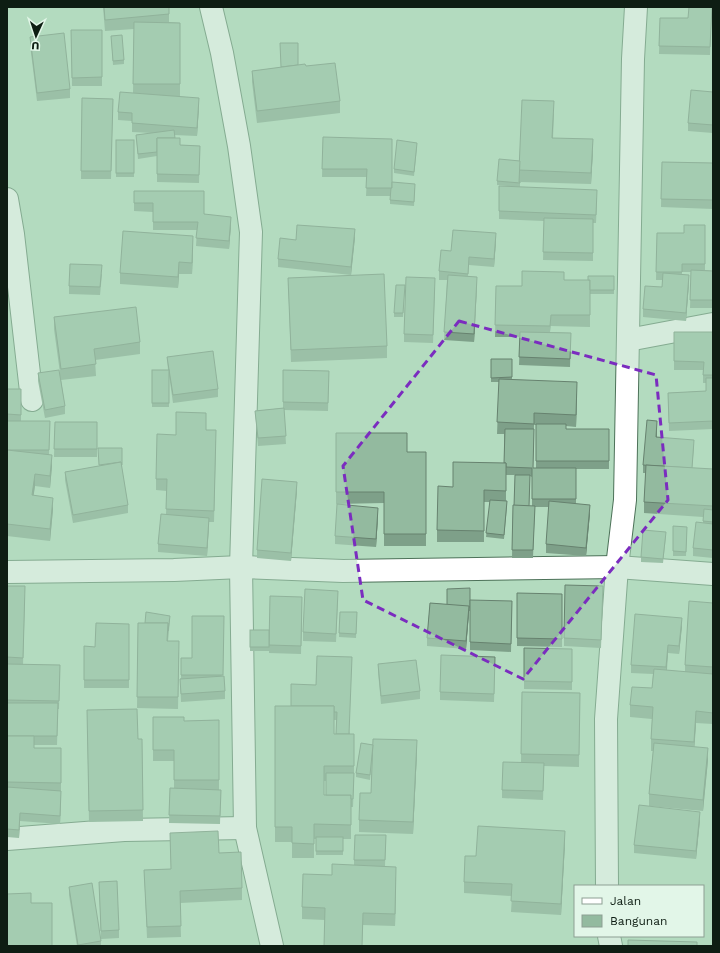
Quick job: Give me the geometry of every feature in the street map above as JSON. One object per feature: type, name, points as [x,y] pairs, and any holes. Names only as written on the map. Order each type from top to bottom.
[{"type":"street","points":[[211,7],[222,53],[239,146],[251,232],[241,567],[245,828],[272,946]]},
{"type":"street","points":[[606,885],[606,719],[617,567],[625,500],[633,59],[636,7]]},
{"type":"street","points":[[7,199],[13,234],[32,400]]},
{"type":"street","points":[[628,340],[713,324]]},
{"type":"street","points":[[7,572],[174,570],[241,567],[343,571],[617,567],[713,574]]},
{"type":"street","points":[[7,839],[124,830],[245,828]]},
{"type":"highlighted area","points":[[459,321],[656,375],[668,500],[523,679],[363,600],[343,466]]},
{"type":"building","points":[[104,7],[169,7],[169,14],[105,20]]},
{"type":"building","points":[[689,7],[712,7],[710,47],[659,46],[660,18],[688,18]]},
{"type":"building","points":[[134,22],[180,23],[180,84],[133,84]]},
{"type":"building","points":[[71,30],[102,30],[102,77],[72,78]]},
{"type":"building","points":[[64,33],[70,89],[37,93],[30,37]]},
{"type":"building","points":[[122,35],[124,60],[113,61],[111,36]]},
{"type":"building","points":[[280,43],[298,43],[298,65],[281,67]]},
{"type":"building","points":[[335,63],[340,101],[257,111],[252,71],[305,64],[306,66]]},
{"type":"building","points":[[691,90],[713,92],[713,125],[688,123]]},
{"type":"building","points":[[120,92],[199,98],[197,128],[132,123],[132,113],[118,112]]},
{"type":"building","points":[[82,98],[113,99],[111,171],[81,171]]},
{"type":"building","points":[[522,100],[554,101],[552,138],[593,139],[591,173],[519,170]]},
{"type":"building","points":[[174,130],[175,138],[157,138],[157,152],[138,154],[136,135]]},
{"type":"building","points":[[323,137],[392,139],[392,188],[366,188],[367,169],[322,169]]},
{"type":"building","points":[[157,138],[180,138],[180,145],[200,146],[199,175],[157,174]]},
{"type":"building","points":[[116,140],[134,140],[134,173],[116,173]]},
{"type":"building","points":[[397,140],[417,143],[414,172],[394,169]]},
{"type":"building","points":[[499,159],[520,161],[520,183],[497,181]]},
{"type":"building","points":[[662,162],[713,163],[713,200],[661,199]]},
{"type":"building","points":[[392,182],[415,184],[414,202],[390,200]]},
{"type":"building","points":[[499,186],[597,190],[596,215],[499,211]]},
{"type":"building","points":[[134,191],[204,191],[204,214],[231,217],[229,241],[196,238],[198,222],[153,222],[153,203],[134,203]]},
{"type":"building","points":[[544,218],[593,219],[593,253],[543,252]]},
{"type":"building","points":[[297,225],[355,229],[351,267],[278,259],[280,238],[296,240]]},
{"type":"building","points":[[684,225],[705,225],[705,264],[682,264],[682,272],[656,272],[657,233],[684,233]]},
{"type":"building","points":[[453,230],[496,233],[494,259],[469,257],[468,274],[439,271],[441,250],[451,251]]},
{"type":"building","points":[[123,231],[193,236],[192,263],[179,262],[178,277],[120,273]]},
{"type":"building","points":[[70,264],[102,265],[100,287],[69,286]]},
{"type":"building","points":[[691,270],[713,271],[713,300],[690,300]]},
{"type":"building","points":[[522,271],[564,272],[564,280],[590,280],[590,315],[551,315],[550,326],[495,325],[496,286],[522,286]]},
{"type":"building","points":[[663,273],[689,275],[686,313],[643,309],[645,286],[662,287]]},
{"type":"building","points":[[384,274],[387,346],[291,350],[288,278]]},
{"type":"building","points":[[448,275],[477,277],[474,334],[444,332]]},
{"type":"building","points":[[588,276],[614,276],[614,290],[590,290],[590,280],[588,280]]},
{"type":"building","points":[[406,277],[435,278],[433,335],[404,334]]},
{"type":"building","points":[[396,285],[405,285],[403,313],[394,313]]},
{"type":"building","points":[[136,307],[140,342],[94,349],[96,364],[61,369],[54,317]]},
{"type":"building","points":[[520,332],[571,333],[570,359],[519,357]]},
{"type":"building","points":[[674,332],[713,332],[713,375],[703,375],[704,362],[674,361]]},
{"type":"building","points":[[213,351],[218,389],[173,395],[167,357]]},
{"type":"building","points":[[491,359],[512,359],[512,377],[491,378]]},
{"type":"building","points":[[59,370],[65,406],[45,410],[38,373]]},
{"type":"building","points":[[152,370],[169,370],[169,403],[152,403]]},
{"type":"building","points":[[283,370],[329,371],[328,403],[283,402]]},
{"type":"building","points":[[706,378],[713,378],[713,421],[669,423],[668,393],[706,391]]},
{"type":"building","points":[[499,379],[577,382],[576,415],[534,413],[534,424],[497,422]]},
{"type":"building","points":[[7,389],[21,389],[21,415],[7,414]]},
{"type":"building","points":[[284,408],[286,436],[258,438],[255,411]]},
{"type":"building","points":[[176,412],[206,413],[206,430],[216,430],[214,511],[166,509],[167,479],[156,479],[157,434],[176,435]]},
{"type":"building","points":[[647,420],[657,421],[656,437],[694,440],[692,468],[643,465]]},
{"type":"building","points":[[7,421],[50,421],[49,450],[7,450]]},
{"type":"building","points":[[55,422],[97,422],[97,449],[54,449]]},
{"type":"building","points":[[536,424],[566,424],[566,429],[609,429],[609,461],[536,461]]},
{"type":"building","points":[[505,429],[534,429],[533,468],[576,468],[576,499],[532,499],[532,468],[506,467],[506,463],[504,463]]},
{"type":"building","points":[[336,433],[407,433],[407,452],[426,452],[426,534],[384,534],[384,492],[336,492]]},
{"type":"building","points":[[98,448],[122,448],[122,465],[121,462],[99,465]]},
{"type":"building","points":[[7,450],[52,455],[50,476],[35,474],[32,495],[53,498],[50,529],[7,524]]},
{"type":"building","points":[[121,462],[128,505],[73,515],[65,472]]},
{"type":"building","points":[[453,462],[506,463],[506,491],[484,490],[484,531],[437,530],[438,486],[453,487]]},
{"type":"building","points":[[646,465],[713,469],[713,506],[644,502]]},
{"type":"building","points":[[515,475],[530,475],[529,506],[514,506]]},
{"type":"building","points":[[262,479],[297,482],[291,553],[257,550]]},
{"type":"building","points":[[490,500],[507,501],[504,535],[486,533]]},
{"type":"building","points":[[549,501],[590,505],[586,548],[546,544]]},
{"type":"building","points":[[337,504],[378,508],[376,539],[335,536]]},
{"type":"building","points":[[513,505],[535,506],[533,550],[512,550]]},
{"type":"building","points":[[704,509],[713,510],[713,522],[703,521]]},
{"type":"building","points":[[161,514],[209,518],[207,548],[158,544]]},
{"type":"building","points":[[696,522],[713,524],[713,550],[693,548]]},
{"type":"building","points":[[673,526],[687,527],[686,552],[673,551]]},
{"type":"building","points":[[643,530],[666,532],[663,559],[641,557]]},
{"type":"building","points":[[565,585],[603,586],[601,640],[564,638]]},
{"type":"building","points":[[7,586],[25,586],[23,658],[7,657]]},
{"type":"building","points":[[470,588],[470,607],[447,605],[447,589]]},
{"type":"building","points":[[305,589],[338,591],[336,634],[303,632]]},
{"type":"building","points":[[517,593],[562,594],[562,639],[517,638]]},
{"type":"building","points":[[270,596],[302,597],[301,646],[269,645]]},
{"type":"building","points":[[470,600],[512,601],[511,644],[470,642]]},
{"type":"building","points":[[689,601],[713,603],[713,667],[685,665]]},
{"type":"building","points":[[430,603],[469,606],[466,641],[427,638]]},
{"type":"building","points":[[146,612],[170,616],[168,631],[168,623],[145,623]]},
{"type":"building","points":[[340,612],[357,612],[356,634],[339,633]]},
{"type":"building","points":[[635,614],[682,618],[679,646],[668,645],[666,667],[631,665]]},
{"type":"building","points":[[192,616],[224,616],[223,675],[181,675],[181,658],[192,658]]},
{"type":"building","points":[[96,623],[129,624],[129,680],[84,680],[84,646],[95,647]]},
{"type":"building","points":[[138,623],[168,623],[167,641],[179,641],[178,697],[137,697]]},
{"type":"building","points":[[250,630],[269,630],[269,647],[250,647]]},
{"type":"building","points":[[524,648],[572,649],[572,682],[524,681]]},
{"type":"building","points":[[441,655],[495,657],[494,694],[440,692]]},
{"type":"building","points":[[317,656],[352,657],[349,734],[336,734],[337,712],[334,712],[334,706],[291,706],[291,684],[316,685]]},
{"type":"building","points":[[416,660],[420,691],[381,696],[378,664]]},
{"type":"building","points":[[7,664],[60,665],[59,701],[7,700]]},
{"type":"building","points":[[654,669],[713,674],[713,713],[696,711],[694,742],[651,739],[653,707],[630,705],[632,687],[652,688]]},
{"type":"building","points":[[224,676],[225,691],[181,694],[180,679]]},
{"type":"building","points":[[522,692],[580,693],[579,755],[521,754]]},
{"type":"building","points":[[7,703],[58,703],[57,736],[7,736]]},
{"type":"building","points":[[275,706],[334,706],[334,734],[354,734],[354,766],[324,766],[324,795],[351,795],[351,825],[314,824],[314,844],[292,843],[292,827],[275,827]]},
{"type":"building","points":[[137,709],[138,739],[142,739],[143,810],[89,811],[87,710]]},
{"type":"building","points":[[153,717],[184,717],[184,721],[219,720],[219,780],[174,780],[174,750],[153,750]]},
{"type":"building","points":[[7,736],[34,736],[34,748],[61,748],[61,783],[7,782]]},
{"type":"building","points":[[373,739],[417,740],[413,822],[359,820],[360,793],[371,793]]},
{"type":"building","points":[[361,743],[373,745],[370,775],[356,773]]},
{"type":"building","points":[[654,743],[708,748],[703,800],[649,794]]},
{"type":"building","points":[[503,762],[544,763],[543,791],[502,790]]},
{"type":"building","points":[[326,773],[354,773],[353,799],[351,799],[351,795],[326,795]]},
{"type":"building","points":[[7,787],[61,791],[60,816],[20,813],[19,830],[7,829]]},
{"type":"building","points":[[170,788],[221,790],[220,816],[169,815]]},
{"type":"building","points":[[639,805],[700,812],[696,851],[634,845]]},
{"type":"building","points":[[478,826],[565,831],[561,904],[511,901],[512,884],[464,882],[465,856],[476,856]]},
{"type":"building","points":[[218,831],[219,853],[241,852],[242,888],[180,891],[181,926],[147,927],[144,870],[171,869],[170,833]]},
{"type":"building","points":[[355,835],[386,835],[385,860],[354,860]]},
{"type":"building","points":[[316,837],[343,837],[343,851],[316,851]]},
{"type":"building","points":[[332,864],[396,867],[395,914],[363,913],[362,946],[324,946],[325,908],[302,907],[303,874],[332,875]]},
{"type":"building","points":[[117,881],[119,930],[101,931],[99,882]]},
{"type":"building","points":[[92,883],[101,941],[78,945],[69,887]]},
{"type":"building","points":[[31,893],[31,903],[52,903],[52,946],[7,946],[7,894]]},
{"type":"building","points":[[628,940],[697,942],[697,946],[628,946]]}]
